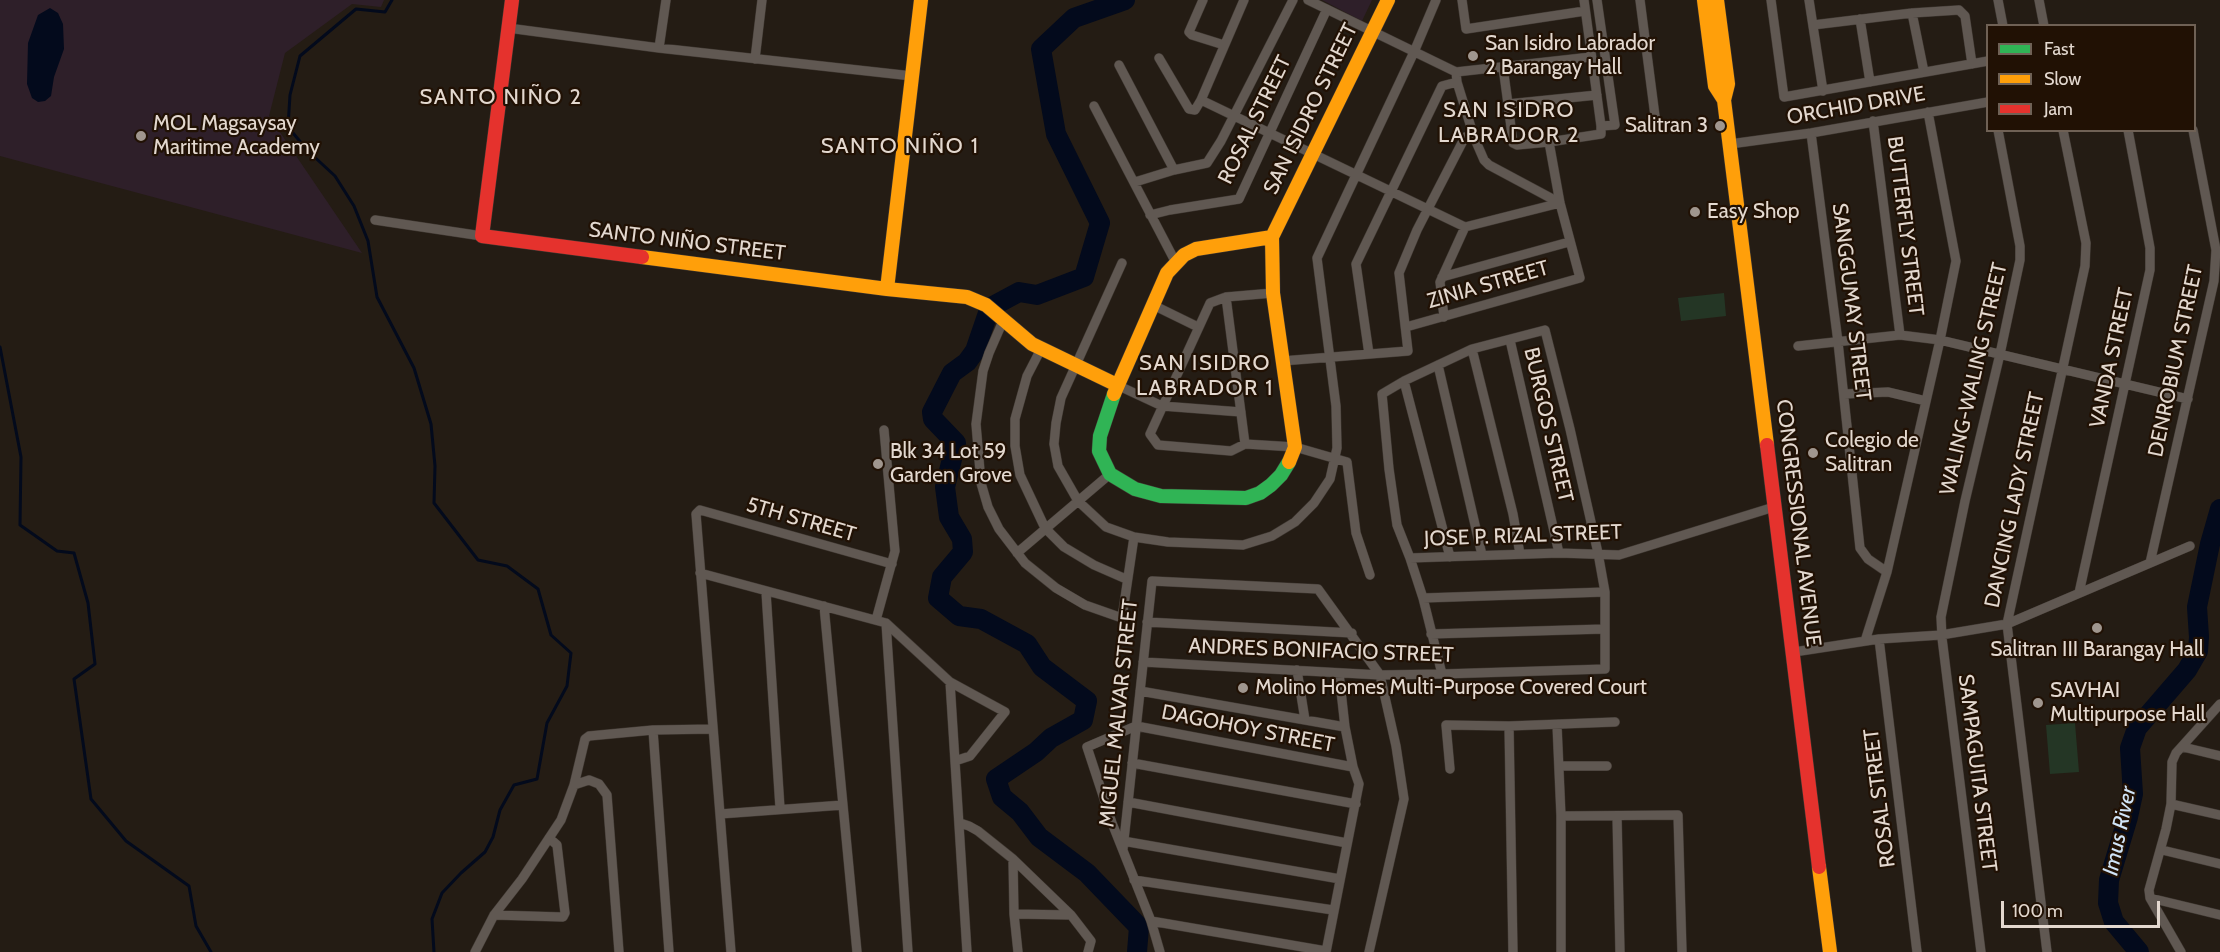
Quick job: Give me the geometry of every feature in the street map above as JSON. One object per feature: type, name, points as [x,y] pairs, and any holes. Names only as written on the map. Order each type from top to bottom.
[{"type":"street","points":[[375,220],[482,236],[512,0]]},
{"type":"street","points":[[659,48],[666,0]]},
{"type":"street","points":[[755,59],[762,0]]},
{"type":"street","points":[[887,289],[921,0]]},
{"type":"street","points":[[1203,0],[1189,32],[1224,45]]},
{"type":"street","points":[[1159,58],[1189,109],[1195,110],[1244,0]]},
{"type":"street","points":[[1135,182],[1207,163],[1234,116],[1293,0]]},
{"type":"street","points":[[1308,0],[1414,51],[1457,77],[1474,137],[1484,160],[1489,165],[1560,203]]},
{"type":"street","name":"SAN ISIDRO STREET","points":[[1272,237],[1388,0]]},
{"type":"street","points":[[1122,263],[1061,398],[1054,444],[1058,465],[1078,501],[1106,527],[1134,537],[1168,542],[1243,546],[1272,537],[1294,522],[1314,503],[1330,479],[1337,448],[1336,406],[1317,258],[1436,0]]},
{"type":"street","points":[[1462,0],[1466,29],[1585,11]]},
{"type":"street","points":[[1503,67],[1513,143],[1517,145],[1550,142],[1601,134],[1584,0]]},
{"type":"street","points":[[1597,0],[1614,125],[1601,126]]},
{"type":"street","points":[[1640,0],[1655,116]]},
{"type":"street","name":"CONGRESSIONAL AVENUE","points":[[1704,0],[1715,86],[1724,100]]},
{"type":"street","name":"CONGRESSIONAL AVENUE","points":[[1717,0],[1728,84],[1724,100],[1830,952]]},
{"type":"street","points":[[1771,0],[1784,98],[1986,61]]},
{"type":"street","points":[[1809,0],[1823,91]]},
{"type":"street","points":[[1998,0],[2003,24]]},
{"type":"street","points":[[2039,0],[2044,24]]},
{"type":"street","name":"ROSAL STREET","points":[[1150,215],[1239,199],[1327,9]]},
{"type":"street","points":[[1813,25],[1912,13],[1959,10],[1965,16],[1972,64]]},
{"type":"street","points":[[1912,13],[1924,72]]},
{"type":"street","points":[[1860,19],[1870,82]]},
{"type":"street","points":[[508,28],[659,48],[912,76]]},
{"type":"street","points":[[1282,362],[1369,354],[1356,264],[1442,86],[1457,77],[1503,67],[1592,57]]},
{"type":"street","points":[[1119,64],[1174,170]]},
{"type":"street","points":[[1508,104],[1597,95]]},
{"type":"street","points":[[1201,100],[1465,227],[1560,203]]},
{"type":"street","name":"ORCHID DRIVE","points":[[1730,144],[1811,133],[1986,102]]},
{"type":"street","points":[[1094,106],[1176,263]]},
{"type":"street","points":[[1865,641],[1887,572],[1956,261],[1928,112]]},
{"type":"street","name":"BUTTERFLY STREET","points":[[1873,121],[1900,335]]},
{"type":"street","name":"WALING-WALING STREET","points":[[1941,635],[1941,617],[1965,501],[2020,260],[2020,246],[1998,132]]},
{"type":"street","name":"DANCING LADY STREET","points":[[2047,952],[2007,624],[2085,266],[2086,243],[2063,132]]},
{"type":"street","name":"VANDA STREET","points":[[2079,592],[2150,270],[2150,248],[2128,132]]},
{"type":"street","name":"DENROBIUM STREET","points":[[2150,563],[2214,281],[2216,250],[2193,132]]},
{"type":"street","name":"SANGGUMAY STREET","points":[[1811,133],[1838,342],[1860,548],[1868,559],[1887,572]]},
{"type":"street","name":"ZINIA STREET","points":[[1369,354],[1408,351],[1399,273],[1428,209],[1465,137],[1474,137]]},
{"type":"street","points":[[1442,277],[1569,242],[1550,142]]},
{"type":"street","points":[[1444,316],[1440,282],[1465,227]]},
{"type":"street","name":"SANTO NIÑO STREET","points":[[482,236],[887,289],[967,297],[986,305],[1002,319]]},
{"type":"street","points":[[1272,237],[1273,293],[1295,447],[1281,475],[1260,493],[1246,498],[1161,496],[1135,489],[1110,474],[1099,451],[1100,436],[1117,385],[1167,273],[1184,255],[1196,249],[1272,237]]},
{"type":"street","name":"ZINIA STREET","points":[[1406,327],[1580,278],[1569,242]]},
{"type":"street","points":[[1273,293],[1226,297],[1210,303],[1150,434],[1158,445],[1231,451],[1245,444],[1295,447],[1347,462],[1356,533],[1370,575]]},
{"type":"street","points":[[1226,297],[1245,444]]},
{"type":"street","points":[[1153,305],[1198,327]]},
{"type":"street","points":[[1134,537],[1122,618],[1085,604],[1056,588],[1024,563],[999,529],[988,507],[981,483],[976,424],[983,371],[1002,319],[1041,349],[1162,406],[1241,412]]},
{"type":"street","points":[[1431,634],[1604,629],[1605,592],[1598,553],[1545,330],[1472,349],[1404,381],[1385,392],[1382,397],[1397,525],[1423,598],[1431,634],[1442,674]]},
{"type":"street","points":[[1798,346],[1900,335],[1940,340],[2188,399]]},
{"type":"street","name":"BURGOS STREET","points":[[1510,340],[1559,552]]},
{"type":"street","points":[[1041,349],[1027,376],[1015,419],[1015,446],[1020,475],[1045,528],[1064,547],[1094,566],[1126,579]]},
{"type":"street","points":[[1472,349],[1513,514],[1520,554]]},
{"type":"street","points":[[1438,365],[1482,555]]},
{"type":"street","points":[[1404,381],[1450,557]]},
{"type":"street","points":[[1844,394],[1888,393],[1926,400]]},
{"type":"street","points":[[876,620],[895,551],[884,430]]},
{"type":"street","points":[[1017,553],[1110,474]]},
{"type":"street","name":"JOSE P. RIZAL STREET","points":[[1410,558],[1559,552],[1618,555],[1774,507]]},
{"type":"street","name":"5TH STREET","points":[[700,573],[695,519],[700,510],[892,564]]},
{"type":"street","points":[[1794,652],[1879,639],[1941,635],[2007,624],[2190,546]]},
{"type":"street","points":[[731,952],[700,573],[886,623],[950,682],[1005,712],[970,756],[955,761]]},
{"type":"street","name":"MIGUEL MALVAR STREET","points":[[1123,845],[1152,581],[1318,589],[1352,633]]},
{"type":"street","points":[[766,592],[780,808]]},
{"type":"street","points":[[1423,598],[1605,592]]},
{"type":"street","points":[[824,606],[856,952]]},
{"type":"street","points":[[1147,622],[1352,633],[1380,675],[1396,746],[1404,799],[1369,952]]},
{"type":"street","points":[[886,623],[908,952]]},
{"type":"street","name":"ANDRES BONIFACIO STREET","points":[[1143,662],[1380,675],[1605,669],[1604,629]]},
{"type":"street","name":"SAMPAGUITA STREET","points":[[1941,635],[1981,952]]},
{"type":"street","name":"ROSAL STREET","points":[[1879,639],[1917,952]]},
{"type":"street","points":[[1297,670],[1305,720]]},
{"type":"street","points":[[1151,921],[1326,951],[1359,784],[1345,727],[1339,673]]},
{"type":"street","points":[[950,682],[967,952]]},
{"type":"street","points":[[1140,691],[1345,727]]},
{"type":"street","points":[[2181,952],[2150,898],[2149,890],[2162,850],[2171,804],[2172,762],[2182,747],[2220,704]]},
{"type":"street","points":[[1450,769],[1446,725],[1509,726],[1615,722]]},
{"type":"street","points":[[1557,725],[1561,816],[1561,952]]},
{"type":"street","points":[[1136,726],[1087,747],[1112,823],[1123,845],[1160,952]]},
{"type":"street","name":"DAGOHOY STREET","points":[[1136,726],[1353,767]]},
{"type":"street","points":[[1509,726],[1513,952]]},
{"type":"street","points":[[475,952],[494,915],[522,879],[561,820],[574,785],[585,739],[589,736],[653,730],[713,729]]},
{"type":"street","points":[[653,730],[669,952]]},
{"type":"street","points":[[2182,747],[2220,756]]},
{"type":"street","points":[[1132,763],[1356,804]]},
{"type":"street","points":[[1559,766],[1606,766]]},
{"type":"street","points":[[574,785],[589,780],[599,784],[607,795],[619,952]]},
{"type":"street","points":[[1128,802],[1347,843]]},
{"type":"street","points":[[2171,804],[2220,815]]},
{"type":"street","points":[[720,814],[843,805]]},
{"type":"street","points":[[1561,816],[1678,815],[1682,952]]},
{"type":"street","points":[[1617,816],[1620,952]]},
{"type":"street","points":[[960,823],[969,825],[978,831],[1013,859],[1071,915],[1091,941],[1088,952]]},
{"type":"street","points":[[494,915],[563,917],[565,913],[557,844],[549,838]]},
{"type":"street","points":[[1123,845],[1340,879]]},
{"type":"street","points":[[2162,850],[2220,864]]},
{"type":"street","points":[[1013,859],[1014,914],[1018,952]]},
{"type":"street","points":[[1134,880],[1333,910]]},
{"type":"street","points":[[2150,898],[2220,915]]},
{"type":"street","points":[[1014,914],[1071,915]]},
{"type":"shaded area","name":"MOL Magsaysay Maritime Academy","points":[[0,0],[384,0],[381,7],[352,4],[285,53],[269,116],[362,253],[0,156]]},
{"type":"shaded area","points":[[1322,0],[1372,0],[1362,21]]},
{"type":"green space","points":[[1724,293],[1726,316],[1681,321],[1678,298]]},
{"type":"green space","points":[[2075,723],[2079,772],[2050,774],[2046,725]]},
{"type":"water","points":[[50,8],[58,13],[63,24],[64,49],[54,77],[51,96],[45,101],[38,102],[32,98],[27,84],[28,43],[38,15]]},
{"type":"waterway","points":[[392,0],[385,12],[356,9],[300,56],[290,95],[288,127],[308,151],[335,176],[354,206],[368,241],[377,297],[414,368],[431,424],[435,466],[434,503],[478,560],[507,566],[538,589],[551,635],[571,653],[567,686],[547,723],[537,779],[514,785],[500,810],[493,837],[485,852],[442,893],[432,919],[434,952]]},
{"type":"waterway","points":[[1125,0],[1074,18],[1041,49],[1056,134],[1100,223],[1084,277],[1037,295],[1019,292],[993,306],[988,313],[975,351],[967,362],[952,373],[932,412],[933,419],[956,443],[945,487],[949,517],[962,539],[963,552],[942,577],[938,598],[959,616],[981,619],[1027,644],[1042,667],[1087,701],[1083,720],[1051,738],[1036,752],[996,779],[1002,797],[1020,812],[1039,837],[1087,873],[1139,927],[1137,952]]},
{"type":"waterway","points":[[0,347],[21,457],[20,525],[57,551],[74,553],[88,603],[95,664],[74,679],[91,799],[126,841],[189,886],[196,926],[211,952]]},
{"type":"waterway","name":"Imus River","points":[[2139,952],[2114,922],[2108,903],[2109,880],[2133,794],[2130,748],[2137,728],[2187,670],[2198,651],[2197,607],[2220,509]]},
{"type":"traffic: fast","points":[[1114,394],[1100,436],[1099,451],[1110,474],[1135,489],[1161,496],[1246,498],[1260,493],[1271,485],[1289,462]]},
{"type":"traffic: slow","points":[[887,289],[921,0]]},
{"type":"traffic: slow","points":[[1289,462],[1295,447],[1273,293],[1272,237],[1388,0]]},
{"type":"traffic: slow","points":[[1704,0],[1715,86],[1724,100]]},
{"type":"traffic: slow","points":[[1717,0],[1728,84],[1724,100],[1767,445]]},
{"type":"traffic: slow","points":[[1114,394],[1167,273],[1184,255],[1196,249],[1272,237]]},
{"type":"traffic: slow","points":[[642,257],[887,289],[967,297],[986,305],[1032,344],[1117,385]]},
{"type":"traffic: slow","points":[[1819,867],[1830,952]]},
{"type":"traffic: jam","points":[[512,0],[482,236],[642,257]]},
{"type":"traffic: jam","points":[[1767,445],[1819,867]]},
{"type":"place","name":"San Isidro Labrador 2 Barangay Hall","points":[[1473,56]]},
{"type":"place","name":"Salitran 3","points":[[1720,126]]},
{"type":"place","name":"MOL Magsaysay Maritime Academy","points":[[141,136]]},
{"type":"place","name":"Easy Shop","points":[[1695,212]]},
{"type":"place","name":"Colegio de Salitran","points":[[1813,453]]},
{"type":"place","name":"Blk 34 Lot 59 Garden Grove","points":[[878,464]]},
{"type":"place","name":"Salitran III Barangay Hall","points":[[2097,628]]},
{"type":"place","name":"Molino Homes Multi-Purpose Covered Court","points":[[1243,688]]},
{"type":"place","name":"SAVHAI Multipurpose Hall","points":[[2038,703]]},
{"type":"district","name":"SANTO NIÑO 2","points":[[501,98]]},
{"type":"district","name":"SAN ISIDRO LABRADOR 2","points":[[1509,124]]},
{"type":"district","name":"SANTO NIÑO 1","points":[[900,147]]},
{"type":"district","name":"SAN ISIDRO LABRADOR 1","points":[[1205,376]]}]
